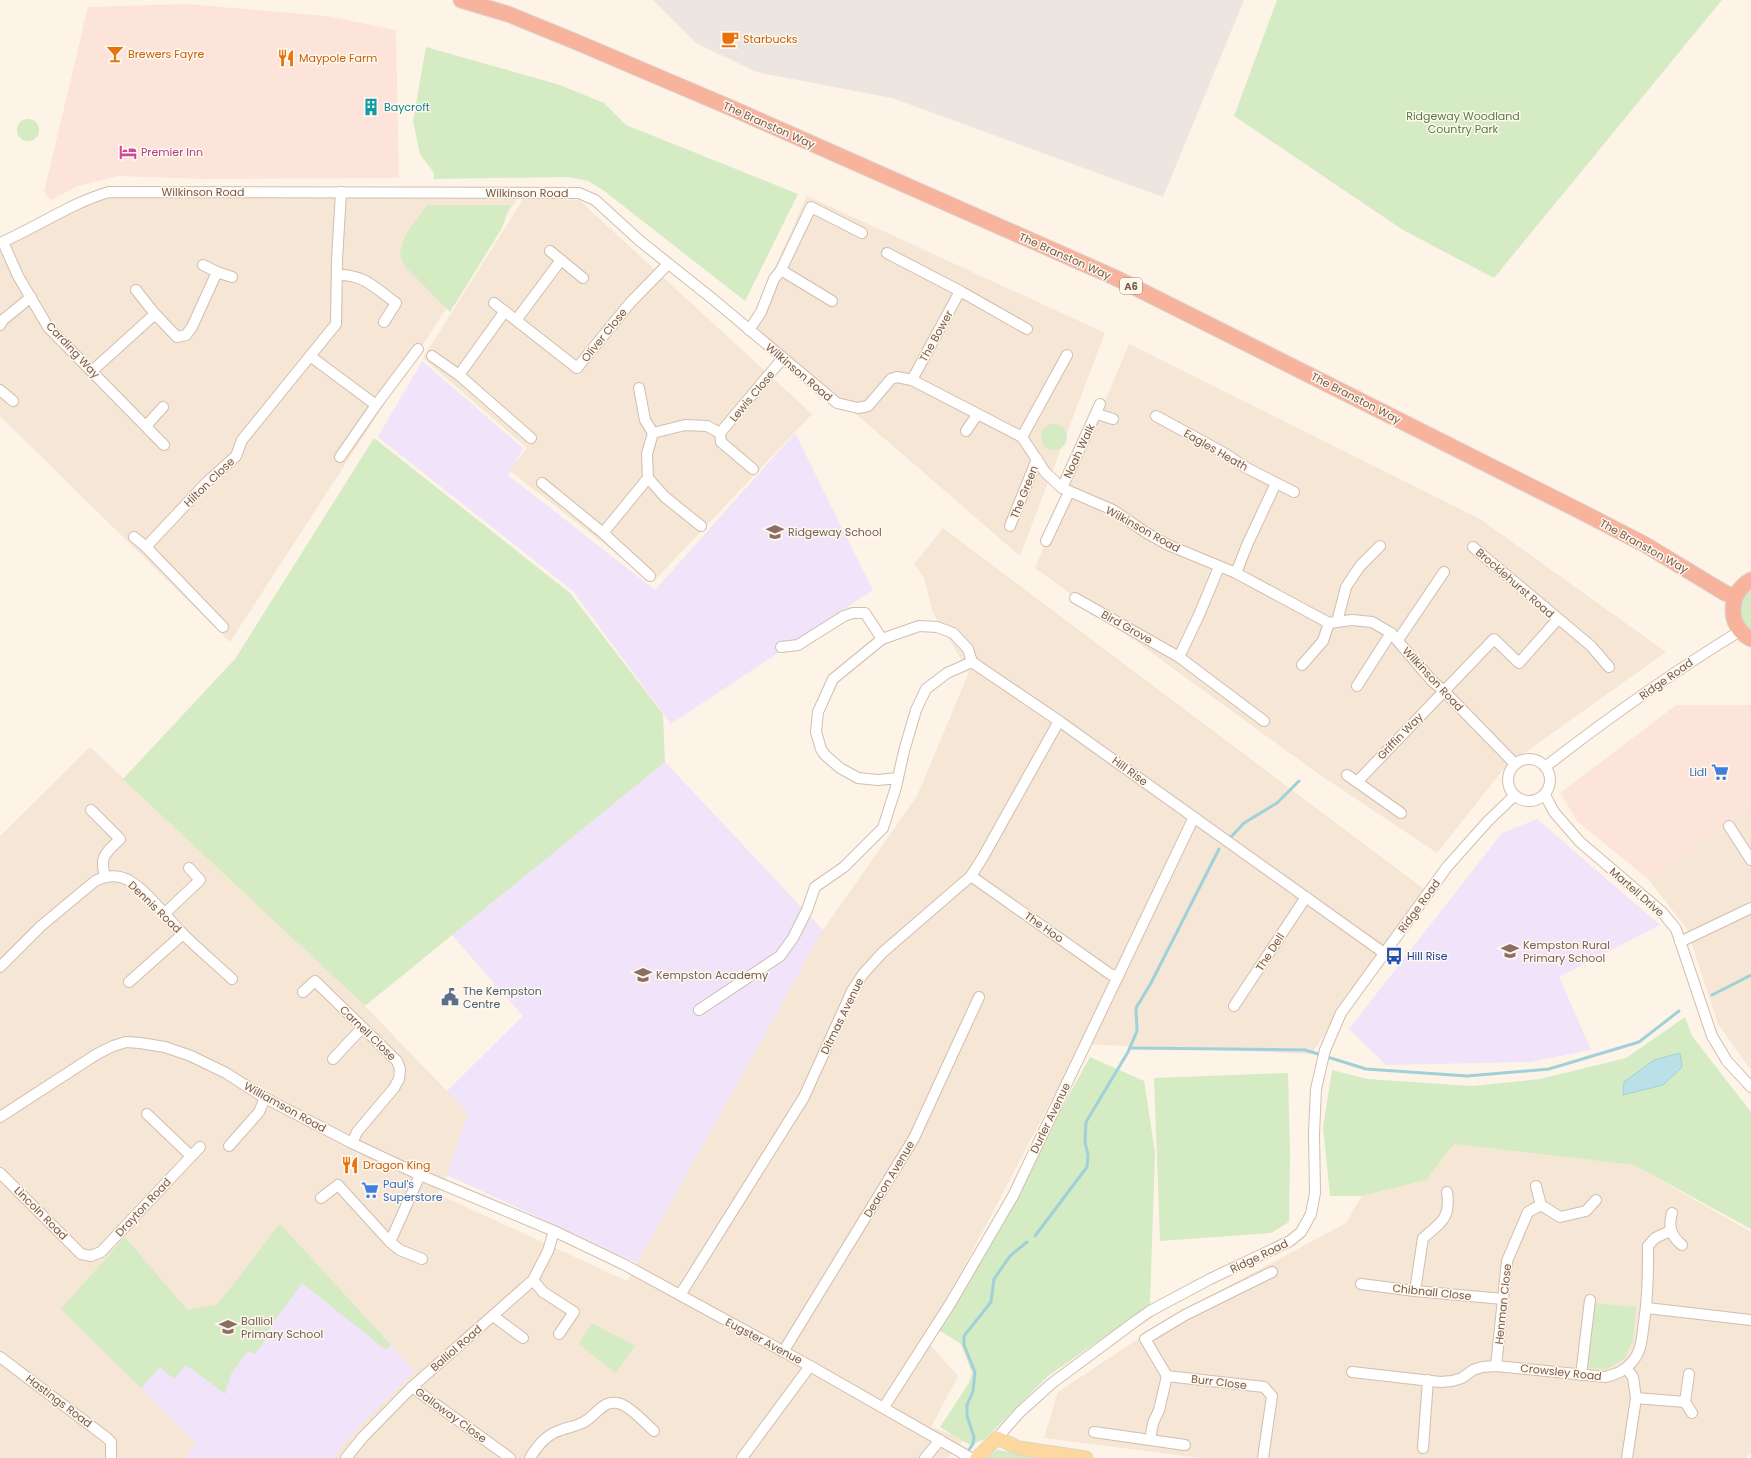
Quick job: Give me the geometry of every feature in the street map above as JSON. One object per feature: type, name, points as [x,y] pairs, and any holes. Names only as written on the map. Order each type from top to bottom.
[{"type":"highway","name":"The Branston Way","points":[[461,0],[508,14],[729,107],[1116,278],[1644,544],[1725,593],[1735,597]]},
{"type":"highway","points":[[482,0],[508,14]]},
{"type":"highway","points":[[1746,635],[1733,615],[1733,603],[1741,588],[1751,580]]},
{"type":"main road","name":"Ridge Road","points":[[970,1456],[986,1448],[997,1438]]},
{"type":"main road","points":[[997,1438],[1019,1448],[1086,1458]]},
{"type":"street","name":"Wilkinson Road","points":[[2,243],[68,209],[96,196],[110,192],[579,193],[595,200],[668,264],[714,300],[837,404],[853,408],[868,406],[891,380],[897,377],[912,380],[1022,438],[1045,472],[1065,490],[1113,510],[1145,532],[1168,545],[1236,573],[1333,623],[1352,620],[1372,622],[1395,637],[1432,681],[1443,690],[1515,764]]},
{"type":"street","name":"Hilton Close","points":[[146,547],[206,484],[236,456],[242,440],[336,324],[341,192]]},
{"type":"street","points":[[749,330],[761,312],[774,279],[781,270],[811,207],[862,233]]},
{"type":"street","name":"Carding Way","points":[[2,243],[18,276],[48,327],[164,445]]},
{"type":"street","points":[[550,251],[583,278]]},
{"type":"street","points":[[887,253],[1027,329]]},
{"type":"street","points":[[517,319],[561,260]]},
{"type":"street","name":"Oliver Close","points":[[494,303],[517,319],[577,368],[630,303],[668,264]]},
{"type":"street","points":[[202,265],[216,272],[232,277]]},
{"type":"street","points":[[781,270],[832,301]]},
{"type":"street","points":[[136,290],[155,314],[177,337],[186,335],[192,327],[216,272]]},
{"type":"street","points":[[337,275],[348,274],[362,278],[396,303],[384,322]]},
{"type":"street","name":"The Bower","points":[[912,380],[960,292]]},
{"type":"street","points":[[0,325],[3,320],[31,297]]},
{"type":"street","points":[[459,375],[505,311]]},
{"type":"street","points":[[92,371],[155,314]]},
{"type":"street","points":[[340,457],[376,405],[418,349]]},
{"type":"street","points":[[1022,438],[1067,355]]},
{"type":"street","points":[[310,356],[376,405]]},
{"type":"street","points":[[432,356],[459,375],[531,438]]},
{"type":"street","name":"Lewis Close","points":[[720,433],[783,358]]},
{"type":"street","points":[[639,388],[645,420],[652,433],[647,454],[648,478],[665,497],[701,526]]},
{"type":"street","points":[[0,390],[13,401]]},
{"type":"street","points":[[146,426],[163,407]]},
{"type":"street","name":"Noah Walk","points":[[1046,541],[1065,490],[1099,409],[1112,419]]},
{"type":"street","points":[[966,432],[977,415]]},
{"type":"street","name":"Eagles Heath","points":[[1156,416],[1224,452],[1245,467],[1294,492]]},
{"type":"street","points":[[652,433],[685,425],[707,426],[720,433],[721,442],[753,469]]},
{"type":"street","name":"The Green","points":[[1010,526],[1037,459]]},
{"type":"street","points":[[603,533],[648,478]]},
{"type":"street","points":[[542,483],[603,533],[650,576]]},
{"type":"street","points":[[1236,573],[1247,545],[1276,483]]},
{"type":"street","points":[[134,537],[146,547],[223,627]]},
{"type":"street","points":[[1302,665],[1322,641],[1333,623],[1346,587],[1360,566],[1380,546]]},
{"type":"street","name":"Brocklehurst Road","points":[[1473,547],[1591,646],[1609,667]]},
{"type":"street","points":[[1179,657],[1202,609],[1219,567]]},
{"type":"street","points":[[1357,686],[1444,572]]},
{"type":"street","name":"Bird Grove","points":[[1075,598],[1179,657],[1264,721]]},
{"type":"street","points":[[781,647],[798,645],[844,616],[853,613],[865,613],[882,639]]},
{"type":"street","name":"Brocklehurst Road","points":[[1443,690],[1494,639],[1519,663],[1558,619]]},
{"type":"street","points":[[699,1010],[780,956],[793,938],[807,910],[816,887],[844,867],[883,828],[898,778],[916,710],[926,689],[947,673],[972,662],[968,649],[953,633],[936,627],[919,626],[882,639],[833,679],[818,712],[816,732],[821,749],[825,755],[840,768],[858,778],[878,780],[898,778]]},
{"type":"street","name":"Ridge Road","points":[[1546,766],[1696,658],[1746,635]]},
{"type":"street","name":"Hill Rise","points":[[972,662],[1059,721],[1384,953]]},
{"type":"street","name":"Griffin Way","points":[[1356,782],[1443,690]]},
{"type":"street","name":"Ditmas Avenue","points":[[680,1295],[804,1097],[852,991],[863,974],[882,953],[971,876],[1059,721]]},
{"type":"street","points":[[1530,759],[1538,761],[1546,766],[1549,773],[1550,783],[1545,795],[1532,801],[1524,801],[1514,796],[1510,790],[1508,777],[1510,770],[1515,764],[1523,760],[1530,759]]},
{"type":"street","points":[[1347,775],[1401,812]]},
{"type":"street","name":"Martell Drive","points":[[1545,795],[1554,812],[1580,842],[1662,912],[1676,929],[1712,1036],[1727,1061],[1751,1088]]},
{"type":"street","name":"Ridge Road","points":[[997,1438],[1020,1412],[1051,1384],[1133,1323],[1210,1279],[1290,1241],[1300,1232],[1312,1214],[1315,1193],[1314,1134],[1316,1088],[1323,1055],[1341,1013],[1447,867],[1488,821],[1514,796]]},
{"type":"street","points":[[0,967],[41,926],[95,880],[105,876],[102,866],[102,859],[106,852],[120,839],[91,810]]},
{"type":"street","name":"Durler Avenue","points":[[884,1407],[950,1304],[1013,1196],[1194,817]]},
{"type":"street","points":[[1729,826],[1751,860]]},
{"type":"street","points":[[164,914],[200,880],[188,868]]},
{"type":"street","name":"Dennis Road","points":[[105,876],[115,876],[127,879],[138,888],[183,934],[232,979]]},
{"type":"street","name":"The Hoo","points":[[971,876],[1110,974],[1118,977]]},
{"type":"street","name":"The Dell","points":[[1234,1006],[1306,897]]},
{"type":"street","points":[[1680,942],[1751,908]]},
{"type":"street","points":[[129,982],[183,934]]},
{"type":"street","name":"Carnell Close","points":[[303,992],[315,981],[397,1061],[400,1069],[399,1079],[394,1088],[357,1132],[352,1143]]},
{"type":"street","name":"Deacon Avenue","points":[[783,1352],[914,1138],[979,997]]},
{"type":"street","points":[[333,1059],[362,1028]]},
{"type":"street","name":"Williamson Road","points":[[0,1117],[97,1054],[113,1046],[126,1042],[165,1047],[191,1056],[226,1073],[265,1098],[352,1143],[420,1175],[554,1231]]},
{"type":"street","points":[[229,1146],[260,1112],[265,1098]]},
{"type":"street","points":[[147,1114],[191,1156]]},
{"type":"street","name":"Drayton Road","points":[[81,1254],[91,1256],[101,1252],[200,1147]]},
{"type":"street","name":"Lincoln Road","points":[[0,1173],[81,1254]]},
{"type":"street","points":[[390,1242],[420,1175]]},
{"type":"street","points":[[321,1198],[338,1185],[390,1242],[400,1250],[422,1259]]},
{"type":"street","points":[[1536,1186],[1541,1205],[1560,1217],[1586,1211],[1596,1200]]},
{"type":"street","points":[[1415,1291],[1423,1238],[1443,1221],[1449,1206],[1447,1192]]},
{"type":"street","name":"Henman Close","points":[[1496,1366],[1507,1261],[1528,1212],[1541,1205]]},
{"type":"street","points":[[1672,1213],[1670,1231],[1675,1239],[1682,1245]]},
{"type":"street","name":"Eugster Avenue","points":[[554,1231],[625,1265],[810,1366],[970,1456]]},
{"type":"street","name":"Balliol Road","points":[[346,1458],[363,1437],[412,1387],[534,1280],[548,1251],[554,1231]]},
{"type":"street","name":"Crowsley Road","points":[[1352,1372],[1452,1381],[1462,1378],[1473,1370],[1482,1366],[1496,1366],[1606,1377],[1617,1374],[1626,1368],[1638,1353],[1647,1308],[1648,1246],[1655,1238],[1670,1231]]},
{"type":"street","points":[[1150,1440],[1152,1423],[1160,1410],[1168,1376],[1144,1339],[1185,1315],[1272,1272]]},
{"type":"street","points":[[534,1280],[544,1292],[574,1312],[559,1334]]},
{"type":"street","name":"Chibnall Close","points":[[1360,1284],[1415,1291],[1503,1299]]},
{"type":"street","points":[[1581,1375],[1590,1300]]},
{"type":"street","points":[[1647,1308],[1751,1320]]},
{"type":"street","points":[[493,1316],[523,1338]]},
{"type":"street","name":"Hastings Road","points":[[0,1357],[107,1438],[111,1442],[112,1454]]},
{"type":"street","points":[[742,1458],[810,1366]]},
{"type":"street","points":[[1626,1368],[1633,1377],[1636,1398],[1628,1458]]},
{"type":"street","points":[[1689,1374],[1685,1402],[1692,1413]]},
{"type":"street","name":"Burr Close","points":[[1168,1376],[1264,1387],[1272,1396],[1263,1458]]},
{"type":"street","points":[[1423,1448],[1428,1380]]},
{"type":"street","name":"Galloway Close","points":[[412,1387],[510,1458]]},
{"type":"street","points":[[1636,1398],[1685,1402]]},
{"type":"street","points":[[530,1458],[544,1440],[555,1432],[578,1426],[587,1420],[601,1406],[612,1403],[621,1404],[654,1431]]},
{"type":"street","points":[[1094,1432],[1185,1445]]},
{"type":"street","points":[[925,1458],[940,1440]]},
{"type":"shaded area","points":[[654,0],[1244,0],[1163,197],[892,98],[756,72],[696,43]]},
{"type":"shaded area","points":[[186,4],[327,16],[396,30],[399,178],[202,179],[118,176],[78,186],[51,200],[44,192],[88,7]]},
{"type":"shaded area","points":[[521,193],[230,642],[0,416],[0,240],[96,196]]},
{"type":"shaded area","points":[[807,196],[1105,333],[1020,556],[750,322]]},
{"type":"shaded area","points":[[524,198],[579,200],[812,414],[653,582],[509,470],[527,448],[423,358]]},
{"type":"shaded area","points":[[1129,344],[1480,519],[1666,652],[1506,766],[1437,853],[1320,775],[1035,568]]},
{"type":"shaded area","name":"Ridgeway School","points":[[422,361],[523,448],[508,475],[655,590],[795,433],[873,590],[671,724],[573,591],[378,437]]},
{"type":"shaded area","points":[[943,528],[1424,889],[1311,1054],[1081,1044],[963,1269],[924,1338],[958,1376],[931,1427],[965,1439],[948,1458],[0,1458],[0,836],[90,747],[365,1006],[468,1113],[447,1175],[438,1194],[627,1281],[823,930],[917,796],[969,672],[933,613],[924,578],[914,564]]},
{"type":"shaded area","points":[[1676,705],[1751,705],[1751,805],[1649,880],[1577,821],[1560,793]]},
{"type":"shaded area","name":"Kempston Academy","points":[[665,762],[823,930],[637,1263],[447,1175],[468,1113],[447,1091],[523,1016],[452,935]]},
{"type":"shaded area","points":[[1751,805],[1751,1070],[1718,1024],[1687,929],[1649,880]]},
{"type":"shaded area","name":"Kempston Rural Primary School","points":[[1537,819],[1660,925],[1559,977],[1591,1050],[1529,1062],[1386,1065],[1349,1029],[1502,833]]},
{"type":"shaded area","points":[[1454,1144],[1634,1165],[1751,1232],[1751,1453],[1745,1458],[1201,1458],[1044,1438],[1058,1392],[1176,1314],[1346,1223],[1362,1196],[1426,1180]]},
{"type":"shaded area","name":"Balliol Primary School","points":[[280,1224],[415,1371],[357,1429],[333,1458],[185,1458],[196,1443],[61,1309],[125,1237],[187,1310],[217,1305]]},
{"type":"green space","name":"Ridgeway Woodland Country Park","points":[[1277,0],[1722,0],[1494,278],[1403,230],[1234,116]]},
{"type":"green space","points":[[426,47],[560,85],[604,103],[626,125],[798,194],[745,301],[603,190],[588,181],[568,177],[434,179],[434,173],[420,154],[413,121]]},
{"type":"green space","points":[[28,119],[36,122],[39,130],[36,138],[28,141],[20,138],[17,130],[20,122]]},
{"type":"green space","points":[[427,205],[510,205],[502,228],[450,312],[404,265],[400,254],[405,236]]},
{"type":"green space","points":[[1054,424],[1063,428],[1067,437],[1063,446],[1054,450],[1045,446],[1041,437],[1045,428]]},
{"type":"green space","points":[[374,438],[570,593],[663,714],[665,762],[365,1006],[123,779],[235,659]]},
{"type":"green space","points":[[1751,588],[1751,633],[1739,617],[1741,599]]},
{"type":"green space","points":[[1685,1017],[1692,1036],[1751,1112],[1751,1229],[1634,1165],[1454,1144],[1426,1180],[1362,1196],[1330,1196],[1323,1127],[1332,1070],[1367,1079],[1472,1086],[1540,1079],[1626,1058]]},
{"type":"green space","points":[[1090,1057],[1144,1081],[1155,1152],[1150,1305],[1048,1376],[985,1439],[970,1445],[940,1427],[969,1383],[972,1373],[961,1344],[939,1330]]},
{"type":"green space","points":[[1288,1073],[1290,1152],[1289,1222],[1271,1233],[1160,1241],[1154,1078]]},
{"type":"green space","points":[[280,1224],[391,1345],[386,1350],[302,1283],[270,1327],[269,1335],[255,1354],[248,1351],[231,1374],[225,1394],[186,1365],[174,1379],[160,1367],[141,1388],[61,1309],[125,1237],[187,1310],[217,1305]]},
{"type":"green space","points":[[1594,1303],[1636,1307],[1633,1340],[1624,1359],[1607,1369],[1588,1368]]},
{"type":"green space","points":[[592,1323],[635,1346],[615,1373],[579,1344]]},
{"type":"green space","points":[[997,1450],[1057,1458],[987,1458]]},
{"type":"water","points":[[1680,1053],[1682,1067],[1663,1085],[1623,1095],[1624,1082],[1654,1060]]},
{"type":"waterway","points":[[1230,838],[1244,823],[1277,803],[1299,781]]},
{"type":"waterway","points":[[1035,1236],[1087,1167],[1088,1155],[1085,1142],[1086,1122],[1128,1052],[1137,1031],[1136,1008],[1151,983],[1219,849]]},
{"type":"waterway","points":[[1712,995],[1751,975]]},
{"type":"waterway","points":[[1130,1048],[1305,1050],[1366,1069],[1467,1076],[1549,1069],[1639,1042],[1679,1011]]},
{"type":"waterway","points":[[966,1454],[973,1444],[974,1437],[967,1416],[967,1405],[973,1391],[975,1372],[964,1345],[964,1336],[991,1302],[994,1279],[1010,1256],[1027,1242]]},
{"type":"place","name":"Starbucks","points":[[730,39]]},
{"type":"place","name":"Brewers Fayre","points":[[115,54]]},
{"type":"place","name":"Maypole Farm","points":[[286,58]]},
{"type":"place","name":"Baycroft","points":[[371,107]]},
{"type":"place","name":"Premier Inn","points":[[128,152]]},
{"type":"place","name":"Ridgeway School","points":[[775,532]]},
{"type":"place","name":"Lidl","points":[[1720,772]]},
{"type":"place","name":"Kempston Rural Primary School","points":[[1510,951]]},
{"type":"place","name":"Hill Rise","points":[[1394,956]]},
{"type":"place","name":"Kempston Academy","points":[[643,975]]},
{"type":"place","name":"The Kempston Centre","points":[[450,997]]},
{"type":"place","name":"Dragon King","points":[[350,1165]]},
{"type":"place","name":"Paul's Superstore","points":[[370,1190]]},
{"type":"place","name":"Balliol Primary School","points":[[228,1327]]}]
